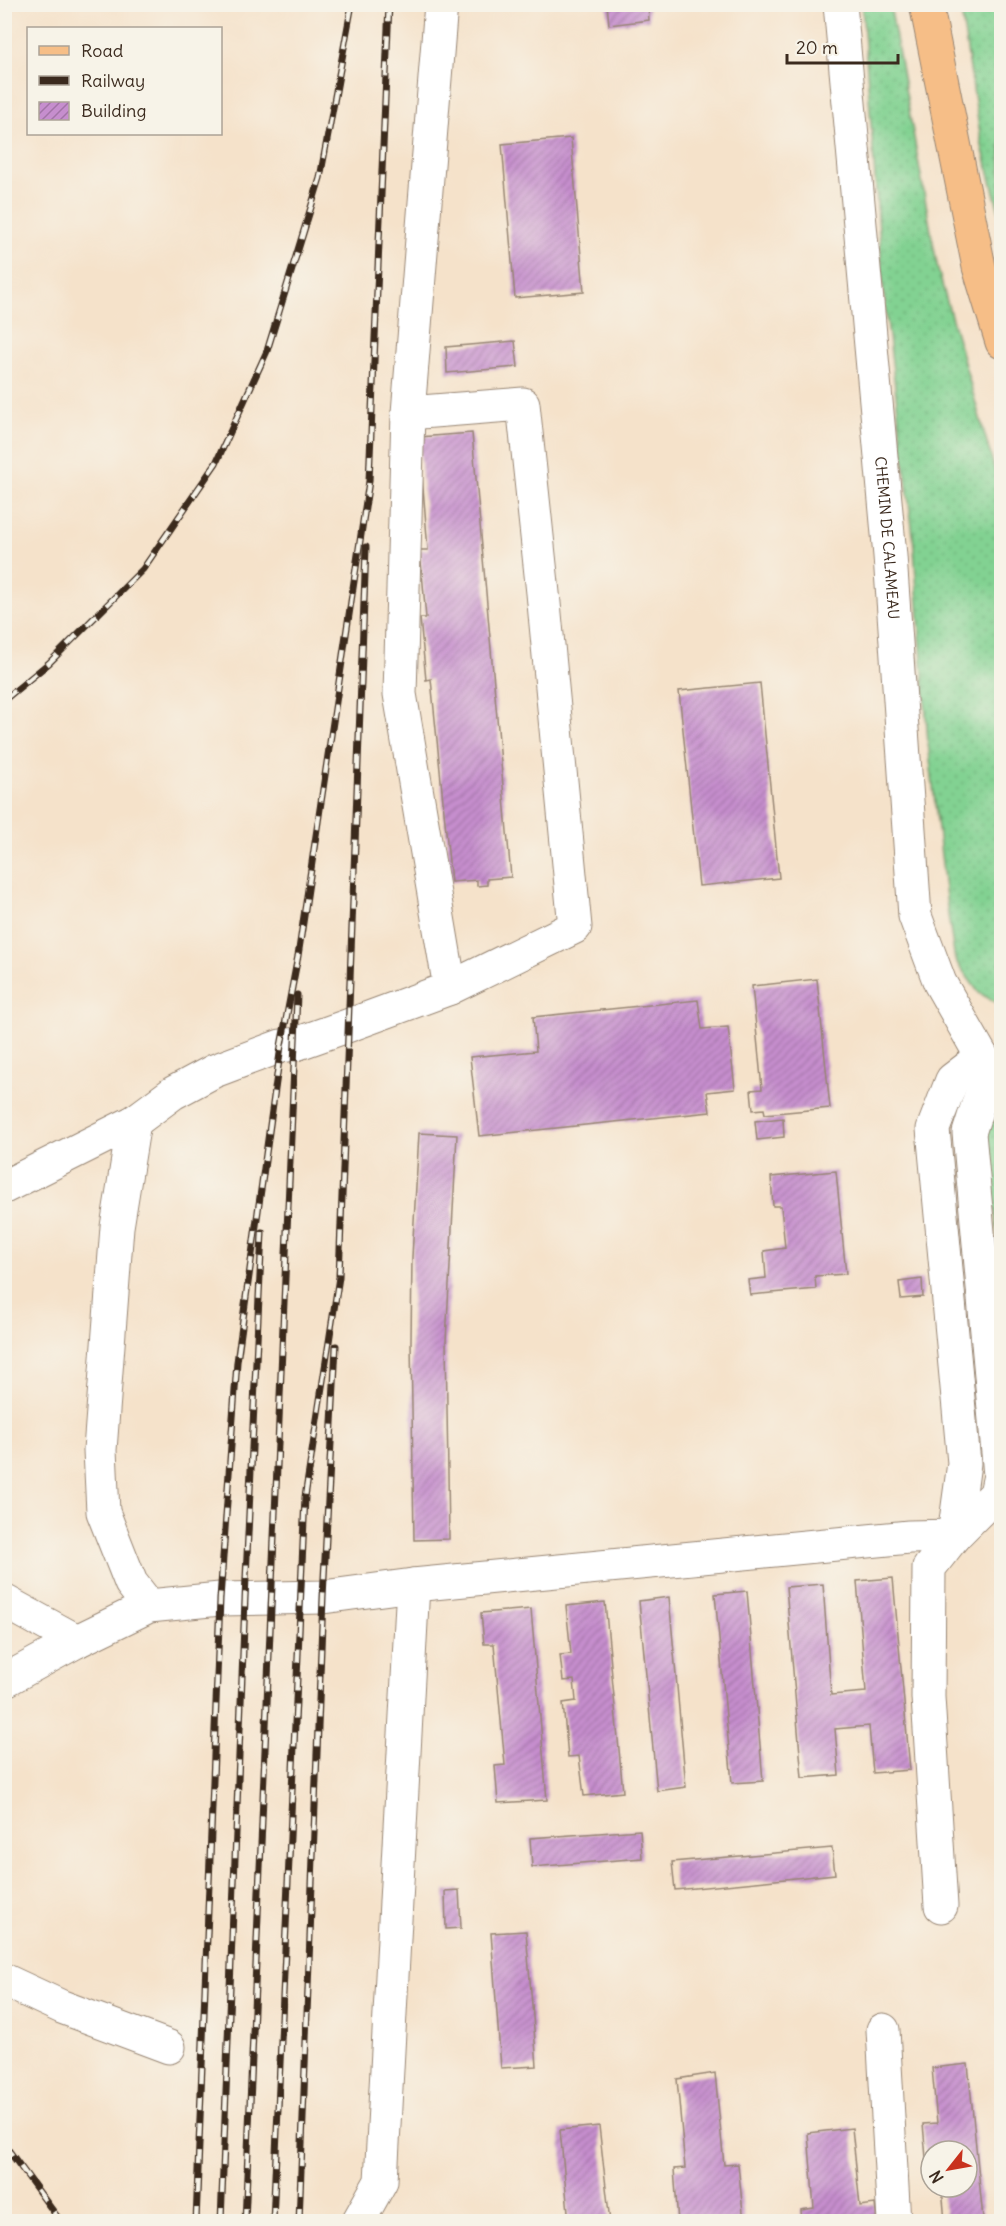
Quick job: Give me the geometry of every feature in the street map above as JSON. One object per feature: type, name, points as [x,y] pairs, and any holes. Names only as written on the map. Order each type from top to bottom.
[{"type":"main road","points":[[926,4],[979,267],[1002,342]]},
{"type":"lane","points":[[441,4],[408,412],[399,694],[450,988]]},
{"type":"lane","name":"CHEMIN DE CALAMEAU","points":[[840,4],[890,556],[915,916],[940,983],[997,1062]]},
{"type":"lane","points":[[4,1187],[134,1122],[173,1093],[214,1071],[450,988],[575,927],[523,404],[408,412]]},
{"type":"lane","points":[[941,1906],[927,1697],[929,1568],[954,1536],[964,1463],[933,1129],[952,1080],[997,1062]]},
{"type":"lane","points":[[134,1122],[117,1227],[100,1450],[103,1512],[131,1583],[149,1606]]},
{"type":"lane","points":[[4,1681],[77,1641],[149,1606],[220,1599],[323,1597],[413,1586],[897,1539],[954,1536]]},
{"type":"lane","points":[[358,2222],[381,2181],[413,1586]]},
{"type":"lane","points":[[4,1601],[77,1641]]},
{"type":"lane","points":[[4,1980],[62,2007],[169,2047]]},
{"type":"lane","points":[[884,2030],[894,2222]]},
{"type":"green space","points":[[862,5],[890,5],[938,270],[1001,492],[1001,1005],[979,993],[955,960],[948,915],[928,743],[913,535],[884,296]]},
{"type":"green space","points":[[960,5],[1001,5],[1001,219],[982,146]]},
{"type":"green space","points":[[1001,1103],[1001,1273],[986,1125]]},
{"type":"building","points":[[607,4],[648,4],[649,20],[609,25]]},
{"type":"building","points":[[571,138],[584,292],[515,298],[502,144]]},
{"type":"building","points":[[515,341],[518,367],[447,373],[446,347]]},
{"type":"building","points":[[472,433],[511,877],[487,879],[487,885],[477,886],[477,880],[451,882],[431,679],[426,680],[420,618],[426,618],[420,550],[428,550],[419,437]]},
{"type":"building","points":[[760,683],[779,878],[699,886],[679,691]]},
{"type":"building","points":[[817,979],[830,1108],[765,1114],[764,1109],[753,1110],[751,1090],[762,1089],[752,986]]},
{"type":"building","points":[[698,1000],[702,1029],[728,1027],[735,1089],[707,1092],[710,1112],[479,1136],[470,1057],[536,1051],[533,1017]]},
{"type":"building","points":[[783,1118],[784,1137],[757,1140],[755,1121]]},
{"type":"building","points":[[419,1133],[457,1135],[446,1341],[449,1539],[414,1540],[412,1257]]},
{"type":"building","points":[[836,1171],[846,1274],[815,1276],[816,1289],[750,1295],[748,1280],[766,1278],[764,1251],[785,1248],[781,1206],[773,1206],[771,1177]]},
{"type":"building","points":[[922,1279],[923,1297],[901,1299],[899,1282]]},
{"type":"building","points":[[893,1578],[910,1770],[873,1773],[869,1726],[835,1729],[839,1775],[802,1778],[786,1587],[823,1584],[831,1695],[866,1692],[857,1581]]},
{"type":"building","points":[[747,1591],[763,1781],[732,1783],[715,1594]]},
{"type":"building","points":[[669,1597],[686,1787],[657,1791],[639,1601]]},
{"type":"building","points":[[605,1602],[623,1792],[584,1796],[579,1756],[568,1757],[563,1703],[576,1701],[574,1680],[563,1681],[560,1655],[571,1654],[566,1606]]},
{"type":"building","points":[[531,1609],[547,1800],[498,1803],[495,1766],[505,1765],[494,1644],[484,1644],[481,1613]]},
{"type":"building","points":[[640,1830],[642,1858],[532,1867],[530,1838]]},
{"type":"building","points":[[832,1848],[835,1874],[675,1890],[672,1862]]},
{"type":"building","points":[[459,1890],[461,1928],[446,1929],[445,1891]]},
{"type":"building","points":[[526,1931],[537,2066],[501,2068],[491,1933]]},
{"type":"building","points":[[968,2064],[975,2139],[924,2139],[923,2124],[937,2123],[932,2068]]},
{"type":"building","points":[[715,2073],[724,2165],[738,2164],[744,2222],[678,2222],[674,2169],[685,2168],[677,2079]]},
{"type":"building","points":[[599,2126],[610,2222],[569,2222],[560,2130]]},
{"type":"building","points":[[852,2128],[860,2206],[875,2204],[877,2222],[802,2222],[801,2210],[814,2208],[808,2133]]},
{"type":"building","points":[[979,2178],[983,2219],[945,2222],[943,2199],[979,2199]]},
{"type":"railway","points":[[4,700],[49,663],[143,569],[216,463],[267,351],[320,178],[352,4]]},
{"type":"railway","points":[[196,2222],[220,1599],[237,1362],[281,1046],[298,956],[369,481],[389,4]]},
{"type":"railway","points":[[273,2222],[305,1497],[339,1277],[366,547]]},
{"type":"railway","points":[[245,2222],[297,995]]},
{"type":"railway","points":[[221,2222],[262,1232]]},
{"type":"railway","points":[[299,2222],[323,1597],[336,1346]]},
{"type":"railway","points":[[4,2144],[61,2222]]}]
